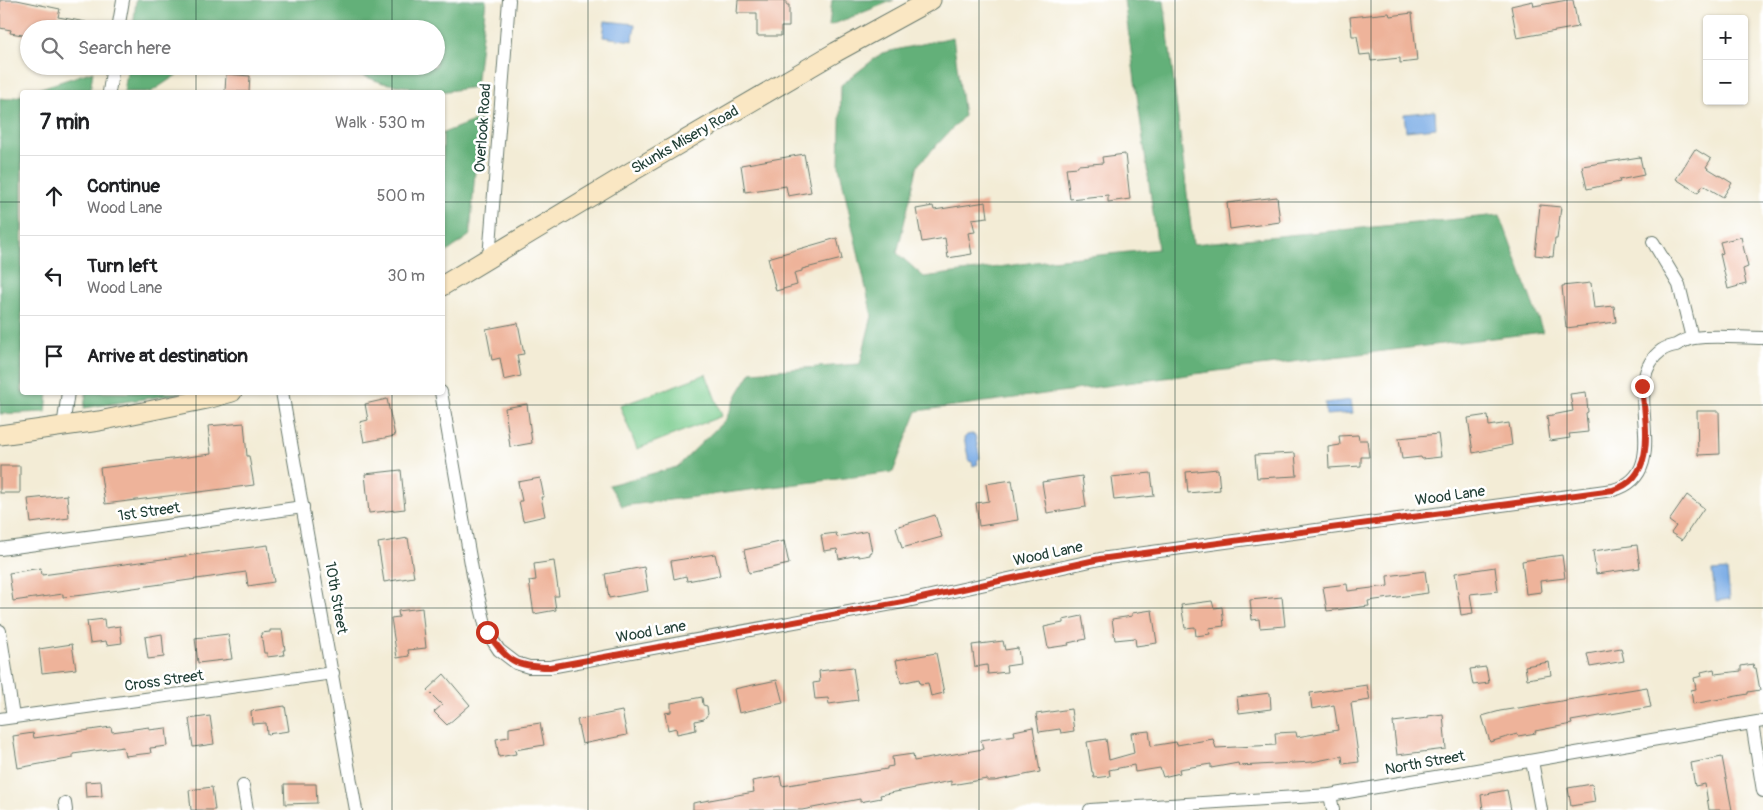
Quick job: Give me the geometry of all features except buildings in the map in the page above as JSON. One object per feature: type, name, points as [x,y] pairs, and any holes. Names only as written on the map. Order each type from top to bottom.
[{"type":"main road","name":"Skunks Misery Road","points":[[445,284],[646,163],[836,52],[931,0]]},
{"type":"main road","points":[[0,435],[63,427],[219,395]]},
{"type":"street","points":[[120,20],[123,0]]},
{"type":"street","name":"Overlook Road","points":[[489,258],[509,0]]},
{"type":"street","points":[[109,90],[112,75]]},
{"type":"street","points":[[1653,242],[1679,286],[1692,338]]},
{"type":"street","name":"Wood Lane","points":[[442,395],[473,575],[487,632],[499,650],[516,663],[529,667],[550,667],[903,602],[1100,559],[1622,488],[1638,474],[1643,462],[1645,429],[1642,386],[1650,363],[1662,350],[1692,338],[1763,338]]},
{"type":"street","points":[[63,427],[68,395]]},
{"type":"street","name":"10th Street","points":[[283,395],[356,810]]},
{"type":"street","name":"1st Street","points":[[0,549],[303,507]]},
{"type":"street","points":[[0,631],[6,718]]},
{"type":"street","name":"Cross Street","points":[[6,718],[333,673]]},
{"type":"street","points":[[1757,722],[1763,791]]},
{"type":"street","name":"North Street","points":[[1090,810],[1330,795],[1757,722]]},
{"type":"street","points":[[1532,761],[1541,810]]},
{"type":"street","points":[[243,786],[247,810]]},
{"type":"street","points":[[1330,795],[1333,810]]},
{"type":"green space","points":[[136,0],[486,0],[476,87],[445,91],[383,83],[361,75],[445,75],[445,20],[134,20]]},
{"type":"green space","points":[[832,0],[894,0],[829,26]]},
{"type":"green space","points":[[1124,0],[1164,0],[1193,244],[1500,215],[1543,332],[1217,371],[917,411],[893,472],[622,506],[609,485],[677,467],[726,419],[738,393],[751,372],[860,364],[872,316],[839,166],[841,85],[882,53],[953,37],[964,116],[918,165],[897,253],[924,277],[1051,260],[1158,249]]},
{"type":"green space","points":[[81,75],[92,75],[90,90],[35,90]]},
{"type":"green space","points":[[127,75],[176,75],[154,90],[124,90]]},
{"type":"green space","points":[[20,96],[20,395],[48,395],[46,412],[0,414],[0,98],[8,99]]},
{"type":"green space","points":[[479,119],[470,235],[445,254],[445,132]]},
{"type":"green space","points":[[706,374],[722,416],[637,449],[620,406]]},
{"type":"green space","points":[[86,395],[170,395],[84,408]]},
{"type":"water","points":[[605,21],[635,24],[633,41],[603,37]]},
{"type":"water","points":[[1435,111],[1436,128],[1406,131],[1404,114]]},
{"type":"water","points":[[1351,400],[1353,413],[1326,415],[1325,403]]},
{"type":"water","points":[[972,434],[975,435],[980,458],[977,461],[978,464],[973,466],[972,462],[969,461],[964,438]]},
{"type":"water","points":[[1727,570],[1730,599],[1716,601],[1712,571]]},
{"type":"route","points":[[487,632],[499,650],[516,663],[529,667],[550,667],[903,602],[1100,559],[1613,490],[1622,488],[1631,482],[1638,474],[1643,462],[1645,429],[1642,386]]}]
